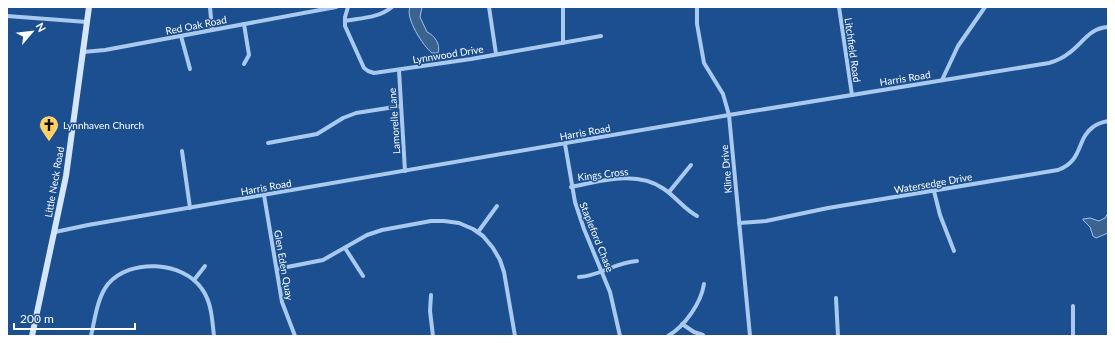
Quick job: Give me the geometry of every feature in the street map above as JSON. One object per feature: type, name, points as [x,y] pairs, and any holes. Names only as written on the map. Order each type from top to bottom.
[{"type":"street","name":"Little Neck Road","points":[[32,336],[55,232],[67,167],[89,7]]},
{"type":"street","points":[[210,7],[212,30]]},
{"type":"street","name":"Red Oak Road","points":[[83,52],[181,36],[336,7]]},
{"type":"street","points":[[348,7],[345,21],[376,16],[392,7]]},
{"type":"street","points":[[489,7],[496,54]]},
{"type":"street","points":[[562,43],[563,7]]},
{"type":"street","name":"Kline Drive","points":[[697,7],[696,24],[704,63],[723,94],[729,115],[750,336]]},
{"type":"street","name":"Litchfield Road","points":[[839,7],[852,95]]},
{"type":"street","points":[[942,80],[958,46],[984,7]]},
{"type":"street","points":[[7,16],[87,22]]},
{"type":"street","name":"Lynnwood Drive","points":[[345,21],[347,31],[366,70],[374,73],[601,36]]},
{"type":"street","points":[[244,24],[249,55],[244,64]]},
{"type":"street","name":"Harris Road","points":[[55,232],[88,225],[729,115],[1056,61],[1069,54],[1092,31],[1102,27],[1108,27]]},
{"type":"street","points":[[181,36],[190,69]]},
{"type":"street","name":"Lamorelle Lane","points":[[399,70],[405,171]]},
{"type":"street","points":[[268,143],[318,134],[343,118],[356,113],[401,106]]},
{"type":"street","name":"Watersedge Drive","points":[[739,223],[766,221],[828,208],[1063,168],[1075,158],[1089,130],[1097,124],[1108,121]]},
{"type":"street","name":"Stapleford Chase","points":[[565,144],[571,187],[578,212],[614,301],[620,336]]},
{"type":"street","points":[[182,151],[190,208]]},
{"type":"street","points":[[669,192],[691,165]]},
{"type":"street","name":"Kings Cross","points":[[571,187],[631,178],[651,182],[669,192],[685,208],[697,216]]},
{"type":"street","points":[[934,191],[940,214],[954,251]]},
{"type":"street","name":"Glen Eden Quay","points":[[264,195],[282,302],[295,336]]},
{"type":"street","points":[[478,232],[497,206]]},
{"type":"street","points":[[277,269],[323,260],[367,236],[382,230],[431,221],[451,222],[467,226],[478,232],[493,248],[502,266],[515,336]]},
{"type":"street","points":[[346,248],[364,276]]},
{"type":"street","points":[[580,276],[592,276],[620,264],[637,261]]},
{"type":"street","points":[[91,336],[102,292],[111,281],[121,274],[142,267],[158,266],[174,269],[194,280],[202,288],[208,299],[212,316],[214,336]]},
{"type":"street","points":[[194,280],[205,266]]},
{"type":"street","points":[[668,336],[682,324],[700,298],[704,284]]},
{"type":"street","points":[[431,296],[430,311],[433,336]]},
{"type":"street","points":[[836,298],[838,336]]},
{"type":"street","points":[[1072,306],[1073,336]]},
{"type":"street","points":[[682,324],[694,332],[703,335]]},
{"type":"water","points":[[410,7],[422,7],[420,17],[427,32],[432,35],[438,43],[438,53],[432,53],[416,32],[410,18]]},
{"type":"water","points":[[1108,213],[1108,233],[1096,238],[1093,236],[1090,227],[1083,219],[1090,218],[1099,221],[1105,218]]},
{"type":"place","name":"Lynnhaven Church","points":[[49,142]]}]
